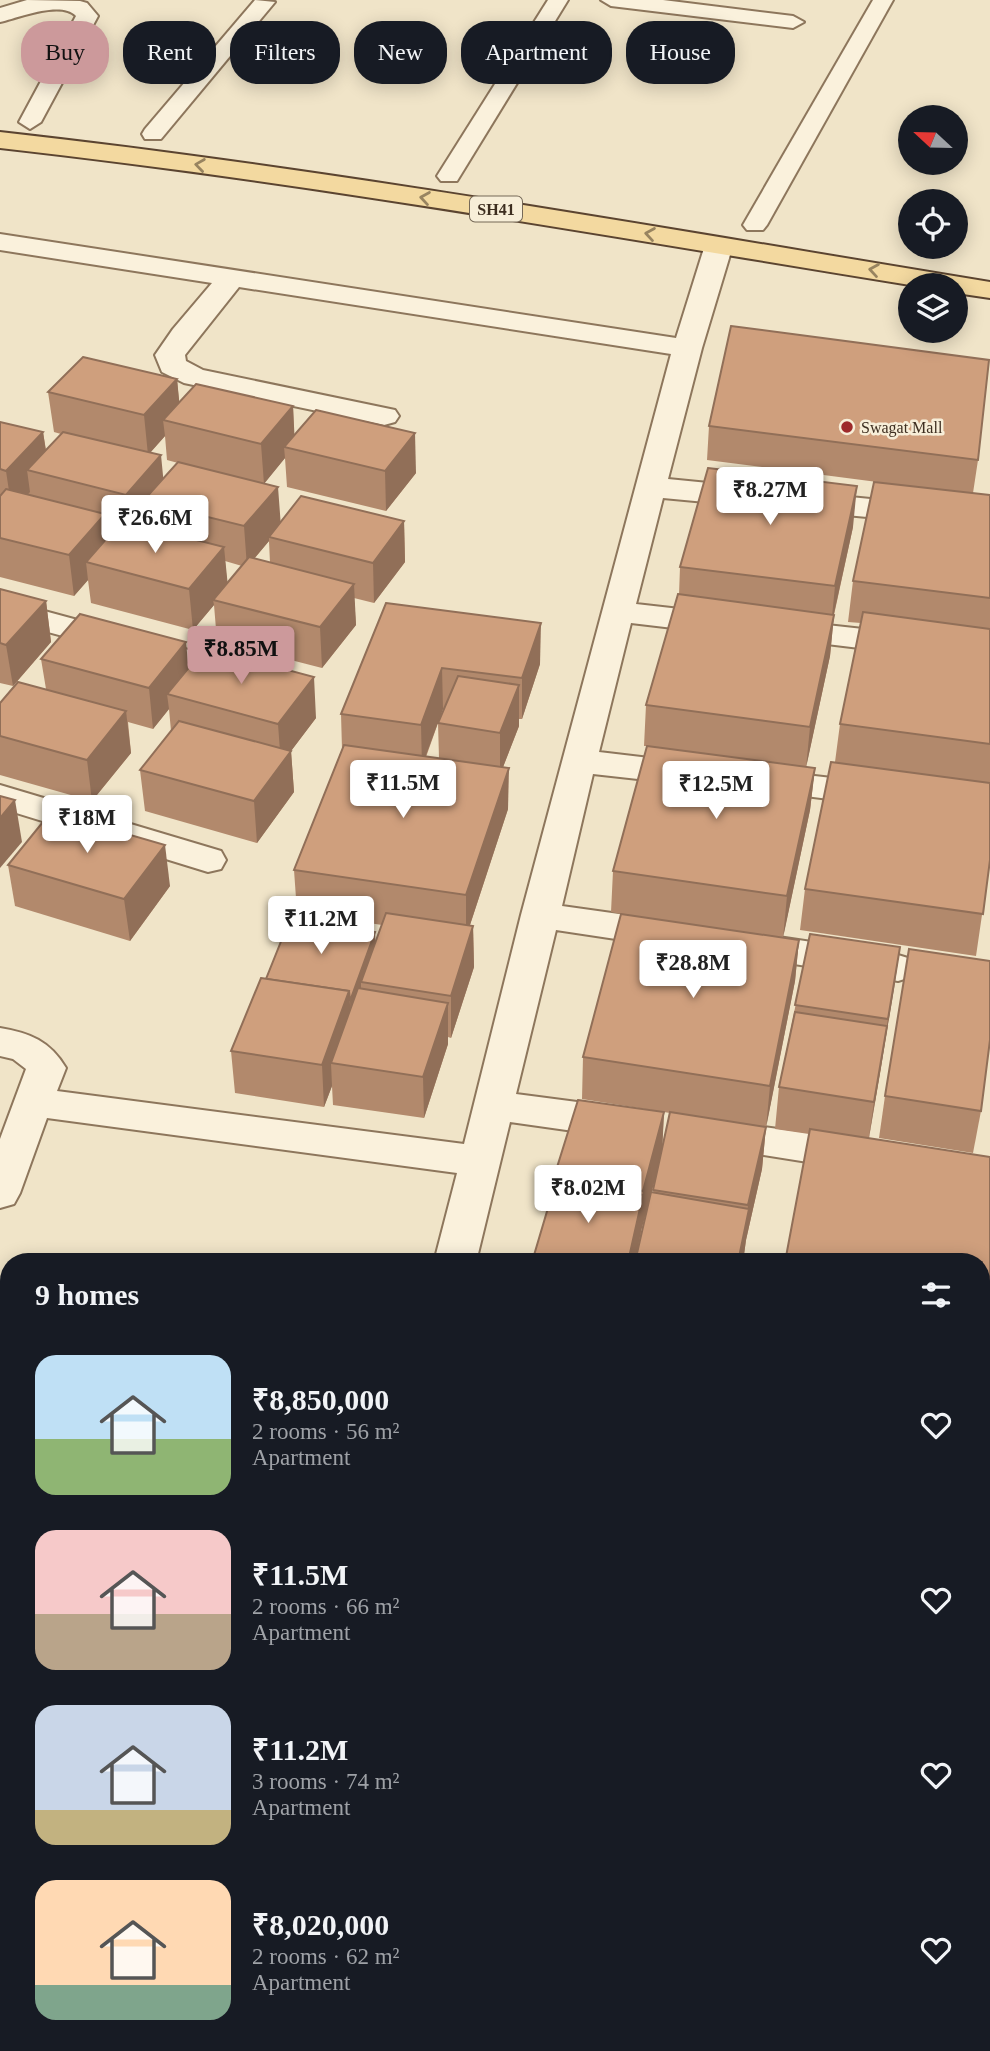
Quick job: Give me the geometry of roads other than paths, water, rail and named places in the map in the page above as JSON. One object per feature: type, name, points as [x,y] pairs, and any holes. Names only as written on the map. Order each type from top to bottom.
[{"type":"main road","name":"SH41","points":[[0,118],[153,134],[532,189]]},
{"type":"main road","name":"SH41","points":[[0,140],[127,154],[366,188],[719,232],[990,289]]},
{"type":"main road","name":"SH41","points":[[719,232],[781,230],[990,265]]},
{"type":"street","points":[[457,1253],[579,761],[719,232]]},
{"type":"street","points":[[0,242],[687,348]]},
{"type":"street","points":[[232,278],[183,335],[170,355],[172,366],[194,377],[384,416]]},
{"type":"street","points":[[651,487],[946,515]]},
{"type":"street","points":[[0,609],[279,685]]},
{"type":"street","points":[[618,612],[909,645]]},
{"type":"street","points":[[579,761],[899,796]]},
{"type":"street","points":[[0,796],[208,860]]},
{"type":"street","points":[[540,915],[898,968]]},
{"type":"street","points":[[0,1042],[20,1045],[40,1057],[46,1068],[0,1193]]},
{"type":"street","points":[[35,1102],[480,1161]]},
{"type":"street","points":[[493,1105],[884,1158]]},
{"type":"lane","points":[[449,176],[558,0]]},
{"type":"lane","points":[[611,0],[793,22]]},
{"type":"lane","points":[[781,230],[883,0]]},
{"type":"lane","points":[[153,134],[265,2]]},
{"type":"lane","points":[[0,16],[22,6],[47,4],[80,7],[87,16],[30,122]]},
{"type":"place","name":"Swagat Mall","points":[[847,427]]}]
